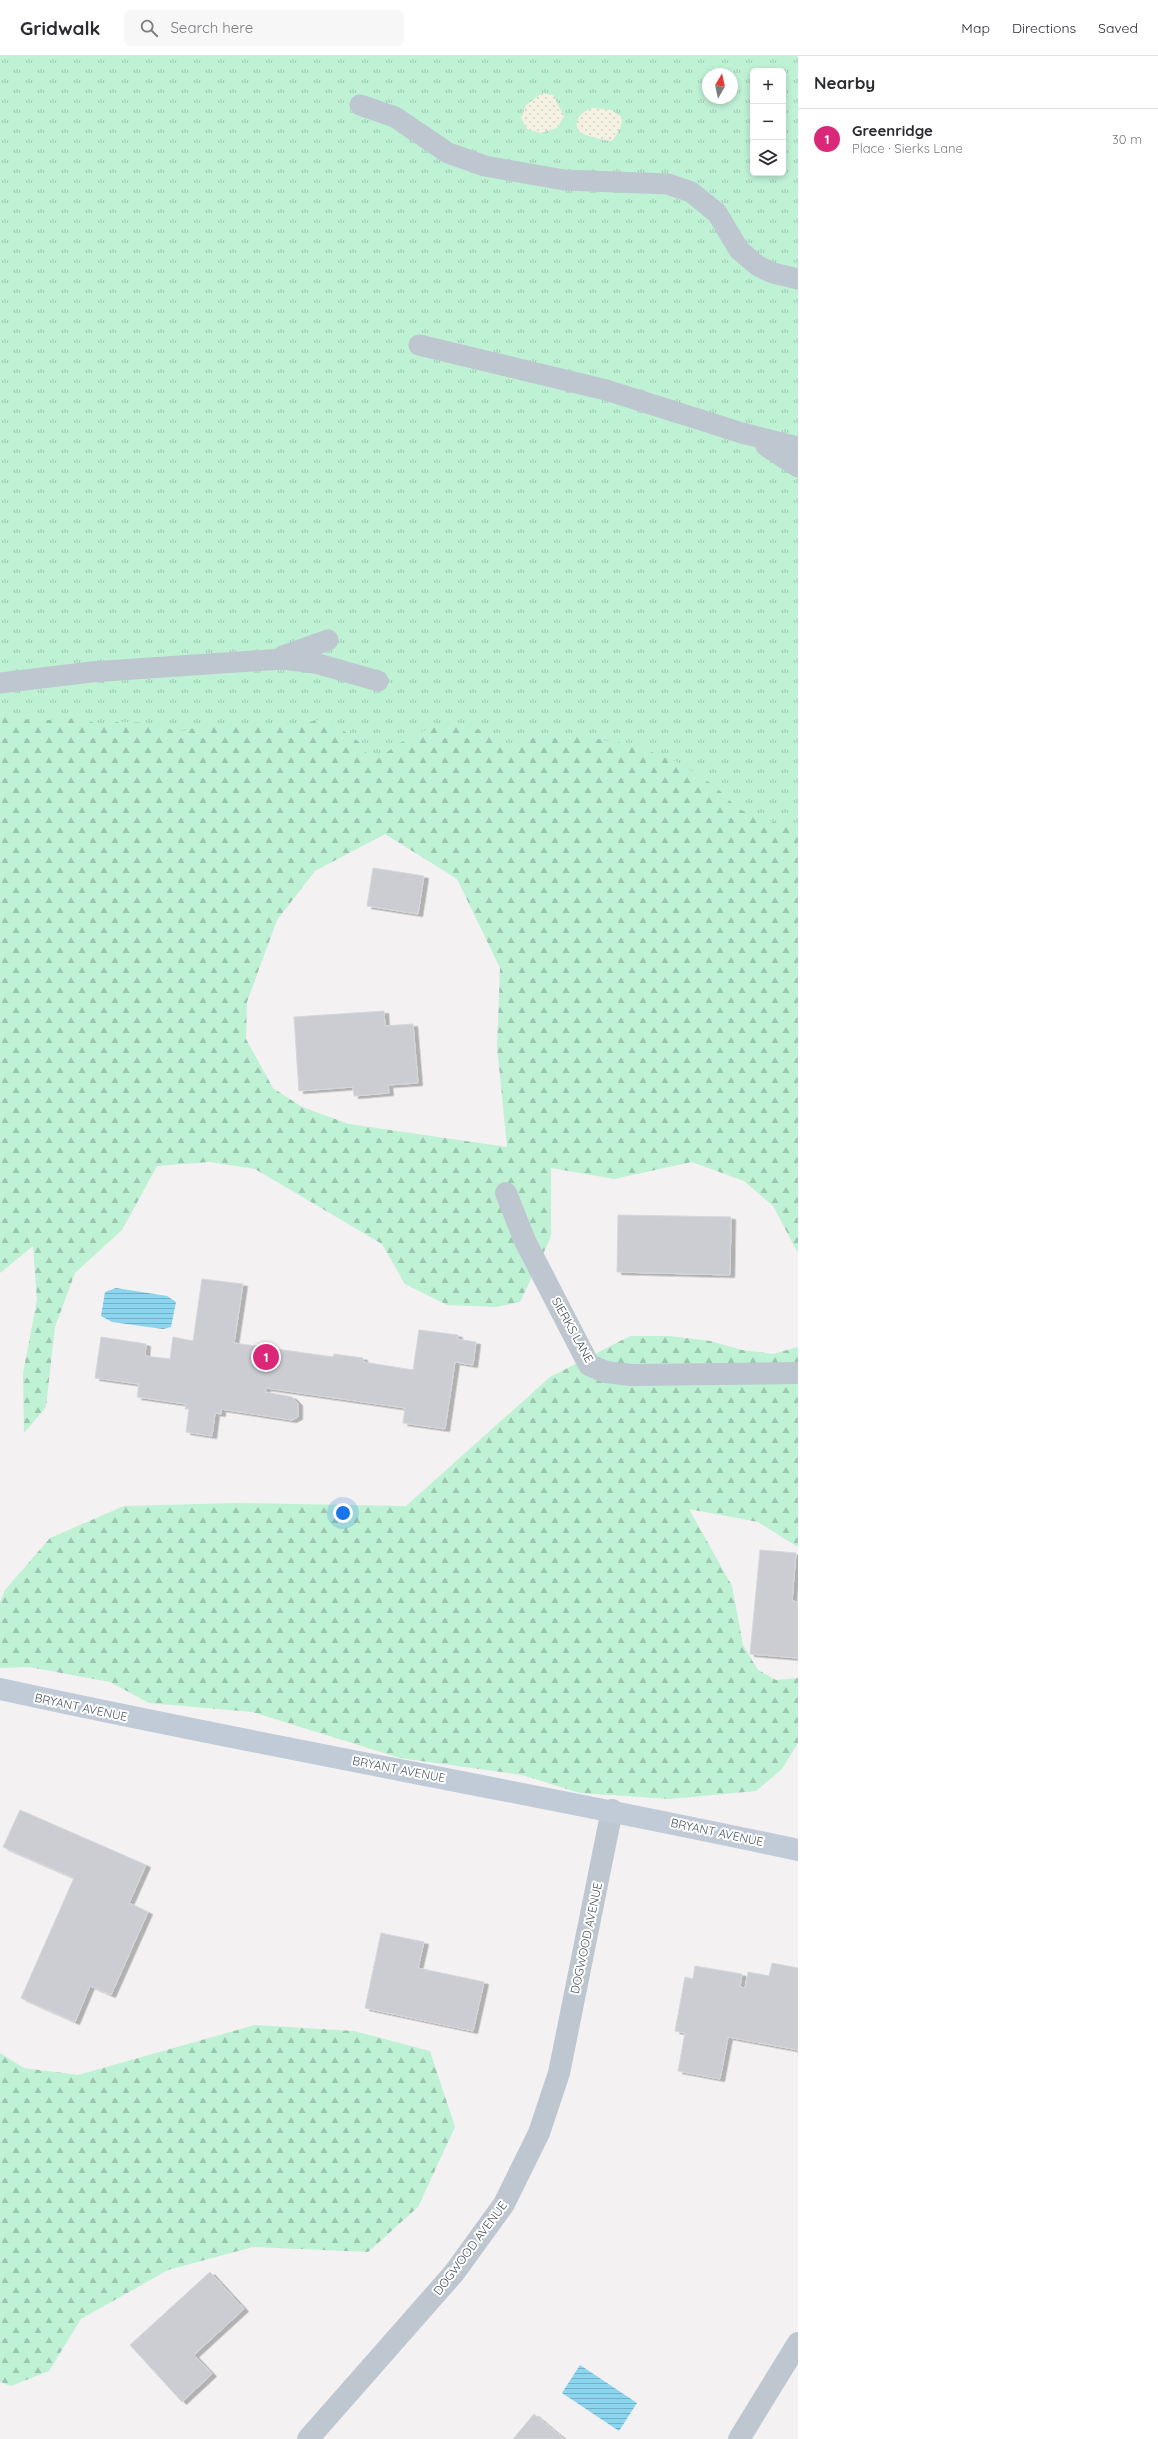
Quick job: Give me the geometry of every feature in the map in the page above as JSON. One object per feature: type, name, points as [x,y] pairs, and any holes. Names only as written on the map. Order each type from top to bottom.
[{"type":"main road","name":"BRYANT AVENUE","points":[[0,1689],[112,1714],[612,1810],[798,1850]]},
{"type":"street","name":"SIERKS LANE","points":[[506,1193],[525,1241],[589,1365],[606,1372],[631,1375],[798,1373]]},
{"type":"street","name":"DOGWOOD AVENUE","points":[[308,2439],[454,2273],[504,2204],[539,2133],[559,2073],[612,1810]]},
{"type":"street","points":[[739,2439],[798,2343]]},
{"type":"lane","points":[[360,105],[395,117],[448,153],[485,166],[564,180],[668,184],[691,192],[717,213],[738,250],[758,266],[773,273],[798,279]]},
{"type":"lane","points":[[419,345],[606,390],[742,433],[798,447]]},
{"type":"lane","points":[[742,433],[768,446],[798,467]]},
{"type":"lane","points":[[266,660],[301,651],[328,640]]},
{"type":"lane","points":[[0,683],[91,672],[283,659],[315,663],[378,681]]},
{"type":"green space","points":[[0,56],[798,56],[798,905],[0,744]]},
{"type":"green space","points":[[0,715],[30,720],[76,719],[93,722],[101,727],[117,722],[154,723],[178,732],[211,724],[289,726],[319,720],[330,721],[359,742],[373,763],[406,739],[418,733],[442,726],[456,725],[483,731],[500,745],[506,757],[522,742],[537,734],[562,733],[633,745],[677,762],[715,786],[737,808],[759,818],[798,829],[798,1253],[773,1206],[744,1181],[692,1162],[614,1179],[551,1168],[551,1237],[520,1302],[496,1307],[447,1305],[405,1284],[382,1244],[255,1169],[209,1162],[157,1166],[122,1230],[75,1273],[55,1327],[46,1407],[24,1433],[23,1373],[37,1300],[33,1246],[0,1273]],"holes":[[[385,834],[457,879],[500,968],[497,1046],[507,1147],[349,1124],[302,1107],[273,1088],[246,1039],[247,1002],[277,920],[315,871]]]},
{"type":"green space","points":[[630,1336],[670,1336],[710,1341],[742,1350],[773,1354],[798,1347],[798,1547],[758,1522],[689,1509],[732,1586],[743,1645],[758,1670],[776,1680],[798,1678],[798,1743],[782,1769],[756,1791],[670,1799],[580,1793],[522,1775],[400,1758],[252,1712],[149,1703],[110,1682],[29,1667],[0,1668],[0,1602],[5,1590],[50,1538],[124,1506],[237,1503],[406,1506],[550,1377]]},
{"type":"green space","points":[[255,2025],[354,2031],[430,2051],[455,2127],[418,2207],[368,2252],[253,2247],[168,2270],[81,2319],[49,2371],[11,2386],[0,2382],[0,2053],[24,2068],[78,2075]]},
{"type":"sand","points":[[542,93],[553,95],[564,116],[557,128],[541,133],[527,129],[521,118],[526,105]]},
{"type":"sand","points":[[593,108],[611,110],[622,117],[621,127],[612,141],[587,136],[581,133],[578,129],[577,121],[581,114]]},
{"type":"water","points":[[116,1288],[167,1296],[176,1302],[171,1327],[163,1329],[112,1322],[101,1316],[105,1292]]},
{"type":"water","points":[[580,2365],[637,2403],[619,2431],[562,2393]]},
{"type":"building","points":[[373,868],[424,876],[418,914],[367,906]]},
{"type":"building","points":[[384,1011],[385,1026],[413,1024],[418,1083],[388,1085],[389,1093],[354,1096],[353,1087],[299,1091],[294,1017]]},
{"type":"building","points":[[618,1215],[731,1217],[730,1275],[617,1272]]},
{"type":"building","points":[[202,1279],[243,1284],[234,1343],[333,1357],[334,1354],[363,1358],[363,1362],[413,1370],[419,1330],[458,1335],[457,1339],[476,1342],[473,1365],[455,1362],[445,1429],[403,1423],[405,1408],[266,1388],[265,1392],[292,1397],[298,1403],[298,1417],[292,1420],[221,1409],[221,1414],[215,1413],[212,1436],[186,1432],[189,1409],[185,1409],[186,1404],[137,1397],[139,1384],[95,1378],[101,1337],[146,1344],[145,1356],[170,1359],[173,1337],[193,1341]]},
{"type":"building","points":[[760,1550],[796,1553],[792,1601],[798,1602],[798,1658],[750,1654]]},
{"type":"building","points":[[20,1810],[146,1865],[129,1903],[148,1912],[111,1995],[90,1986],[75,2022],[21,1998],[74,1878],[3,1847]]},
{"type":"building","points":[[381,1933],[424,1942],[418,1968],[484,1982],[473,2031],[365,2008]]},
{"type":"building","points":[[772,1963],[798,1968],[798,2050],[728,2037],[720,2079],[678,2071],[685,2033],[675,2031],[685,1977],[693,1979],[695,1966],[742,1974],[740,1987],[745,1988],[748,1972],[769,1976]]},
{"type":"building","points":[[210,2272],[244,2309],[194,2355],[212,2374],[182,2402],[130,2345]]},
{"type":"building","points":[[534,2414],[564,2439],[513,2439]]},
{"type":"place","name":"Greenridge","points":[[266,1357]]}]
